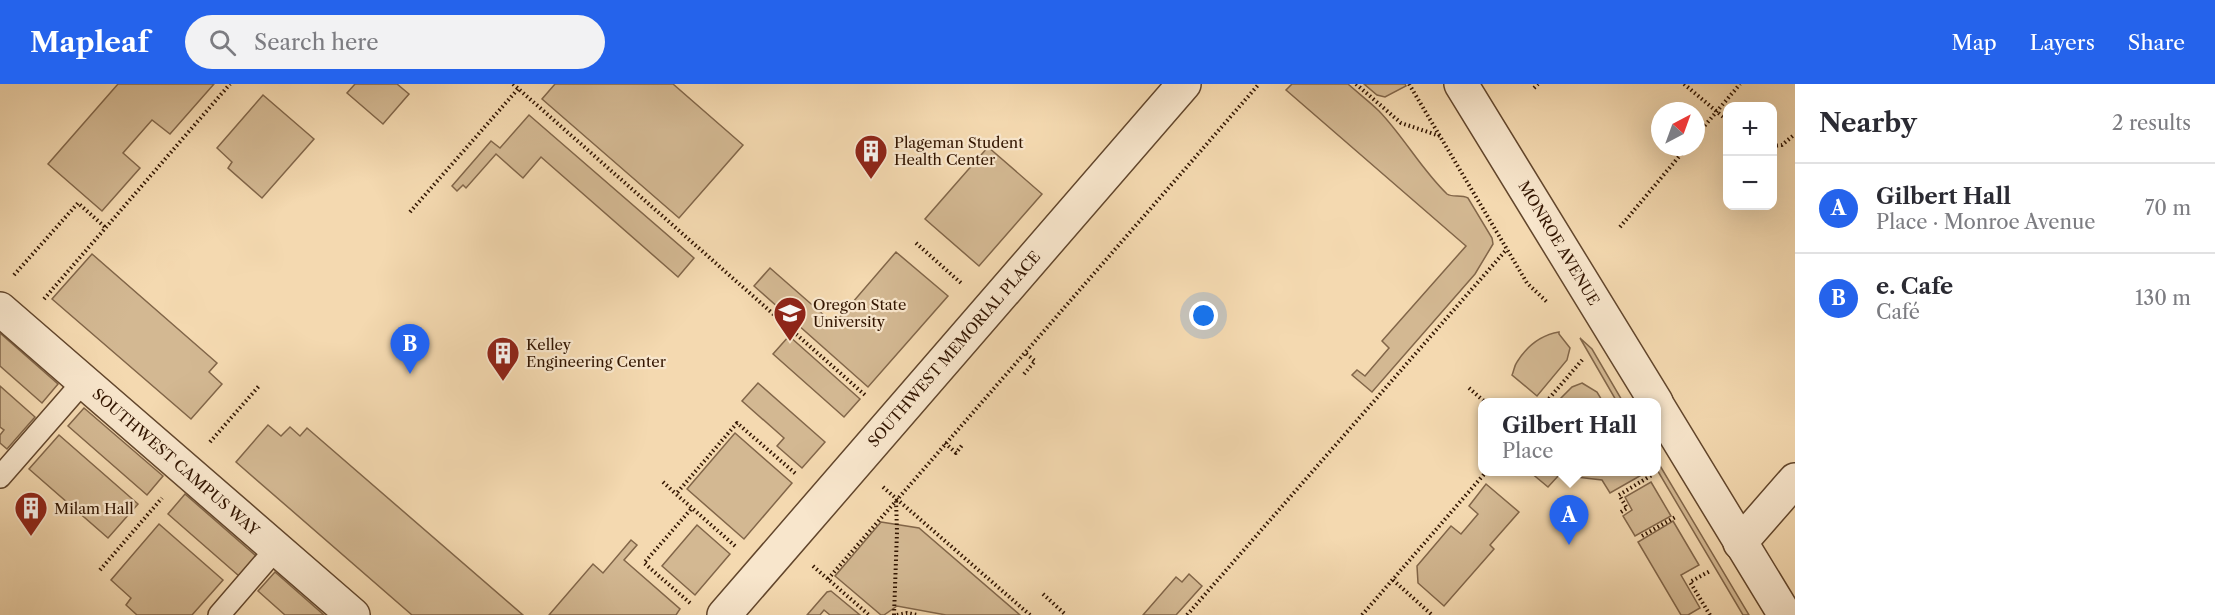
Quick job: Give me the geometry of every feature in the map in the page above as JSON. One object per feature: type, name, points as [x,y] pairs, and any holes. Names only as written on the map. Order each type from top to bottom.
[{"type":"street","name":"SOUTHWEST MEMORIAL PLACE","points":[[724,615],[1184,84]]},
{"type":"street","name":"MONROE AVENUE","points":[[1461,84],[1653,398]]},
{"type":"street","name":"SOUTHWEST CAMPUS WAY","points":[[9,306],[83,382],[353,615]]},
{"type":"street","name":"MONROE AVENUE","points":[[1661,411],[1785,615]]},
{"type":"street","points":[[1740,543],[1795,480]]},
{"type":"lane","points":[[0,477],[83,382]]},
{"type":"lane","points":[[219,615],[276,549]]},
{"type":"path","points":[[9,306],[106,228],[230,84]]},
{"type":"path","points":[[513,84],[870,400]]},
{"type":"path","points":[[828,579],[1258,84]]},
{"type":"path","points":[[1356,84],[1401,123],[1440,136]]},
{"type":"path","points":[[1409,84],[1527,283],[1551,305]]},
{"type":"path","points":[[1684,84],[1723,116]]},
{"type":"path","points":[[1705,125],[1740,84]]},
{"type":"path","points":[[410,212],[518,89]]},
{"type":"path","points":[[1777,146],[1782,145],[1795,135]]},
{"type":"path","points":[[1620,227],[1679,156]]},
{"type":"path","points":[[9,306],[78,203],[106,228]]},
{"type":"path","points":[[916,243],[968,290]]},
{"type":"path","points":[[1187,615],[1507,249]]},
{"type":"path","points":[[1024,352],[1035,361],[1024,374]]},
{"type":"path","points":[[1549,398],[1583,359]]},
{"type":"path","points":[[1469,388],[1480,398]]},
{"type":"path","points":[[676,494],[737,423],[801,479]]},
{"type":"path","points":[[945,443],[956,453],[963,444]]},
{"type":"path","points":[[855,464],[1030,615]]},
{"type":"path","points":[[1362,615],[1482,476]]},
{"type":"path","points":[[1621,512],[1627,508],[1618,495],[1650,476]]},
{"type":"path","points":[[663,483],[740,550]]},
{"type":"path","points":[[896,498],[896,615],[907,613],[918,615]]},
{"type":"path","points":[[692,508],[644,563],[692,604]]},
{"type":"path","points":[[1642,536],[1677,516]]},
{"type":"path","points":[[787,543],[869,615]]},
{"type":"path","points":[[1708,614],[1690,582],[1710,572]]},
{"type":"path","points":[[1393,580],[1432,615]]},
{"type":"path","points":[[1043,594],[1066,615]]},
{"type":"shaded area","points":[[118,84],[214,84],[170,134],[152,120],[123,153],[140,168],[102,211],[48,164]]},
{"type":"shaded area","points":[[355,84],[397,84],[409,94],[383,124],[347,93]]},
{"type":"shaded area","points":[[555,84],[673,84],[743,145],[679,218],[542,99]]},
{"type":"shaded area","points":[[1292,84],[1348,84],[1388,121],[1447,194],[1468,198],[1492,238],[1493,244],[1475,274],[1372,392],[1352,375],[1357,370],[1365,376],[1389,348],[1382,341],[1466,246],[1286,90]]},
{"type":"shaded area","points":[[1364,84],[1405,84],[1406,86],[1385,97],[1377,95]]},
{"type":"shaded area","points":[[263,95],[314,139],[262,198],[228,168],[232,162],[217,148]]},
{"type":"shaded area","points":[[529,115],[694,258],[678,277],[541,157],[523,178],[496,154],[466,188],[463,185],[457,191],[452,186],[491,141],[500,148]]},
{"type":"shaded area","points":[[988,147],[1042,194],[979,266],[925,219]]},
{"type":"shaded area","points":[[896,252],[948,296],[868,387],[754,286],[770,268],[834,324]]},
{"type":"shaded area","points":[[92,254],[217,363],[209,372],[222,384],[191,419],[52,299]]},
{"type":"shaded area","points":[[1559,332],[1570,348],[1567,360],[1537,396],[1512,375],[1525,351],[1535,342]]},
{"type":"shaded area","points":[[0,333],[58,384],[42,403],[0,366]]},
{"type":"shaded area","points":[[789,336],[860,399],[844,417],[773,354]]},
{"type":"shaded area","points":[[1580,338],[1592,349],[1621,398],[1615,398]]},
{"type":"shaded area","points":[[758,383],[825,442],[802,468],[777,446],[784,438],[742,401]]},
{"type":"shaded area","points":[[1582,383],[1597,392],[1601,398],[1561,398],[1572,387]]},
{"type":"shaded area","points":[[0,386],[35,417],[7,449],[0,443],[0,435],[4,430],[0,427]]},
{"type":"shaded area","points":[[84,408],[163,476],[147,495],[68,426]]},
{"type":"shaded area","points":[[268,425],[281,436],[290,427],[300,436],[307,428],[523,615],[412,615],[236,462]]},
{"type":"shaded area","points":[[735,433],[792,483],[744,539],[687,489]]},
{"type":"shaded area","points":[[59,435],[138,504],[108,538],[29,469]]},
{"type":"shaded area","points":[[1661,467],[1749,615],[1743,615],[1661,476]]},
{"type":"shaded area","points":[[1535,476],[1558,476],[1548,487]]},
{"type":"shaded area","points":[[1568,476],[1640,476],[1610,493],[1602,480]]},
{"type":"shaded area","points":[[1651,482],[1671,516],[1635,536],[1623,516],[1632,510],[1625,497]]},
{"type":"shaded area","points":[[1486,484],[1519,512],[1490,545],[1494,549],[1444,606],[1418,583],[1417,566],[1451,526],[1461,534],[1478,514],[1469,506]]},
{"type":"shaded area","points":[[185,494],[256,556],[239,576],[168,514]]},
{"type":"shaded area","points":[[1673,521],[1699,565],[1681,575],[1700,608],[1688,615],[1681,615],[1638,542]]},
{"type":"shaded area","points":[[881,522],[919,528],[1020,615],[946,615],[897,606],[881,615],[835,576]]},
{"type":"shaded area","points":[[159,524],[223,580],[192,615],[137,615],[126,605],[131,598],[111,580]]},
{"type":"shaded area","points":[[697,525],[730,554],[695,595],[662,566]]},
{"type":"shaded area","points":[[631,540],[637,545],[624,560],[680,609],[676,615],[549,615],[593,564],[603,573]]},
{"type":"shaded area","points":[[275,572],[324,615],[285,615],[258,591]]},
{"type":"shaded area","points":[[1189,574],[1202,586],[1176,615],[1143,615],[1176,577],[1182,582]]},
{"type":"shaded area","points":[[831,591],[860,615],[830,615],[824,610],[820,615],[807,615],[827,592]]},
{"type":"place","name":"Plageman Student Health Center","points":[[871,180]]},
{"type":"place","name":"Oregon State University","points":[[790,342]]},
{"type":"place","name":"e. Cafe","points":[[410,374]]},
{"type":"place","name":"Kelley Engineering Center","points":[[503,382]]},
{"type":"place","name":"Milam Hall","points":[[31,537]]},
{"type":"place","name":"Gilbert Hall","points":[[1569,545]]}]
